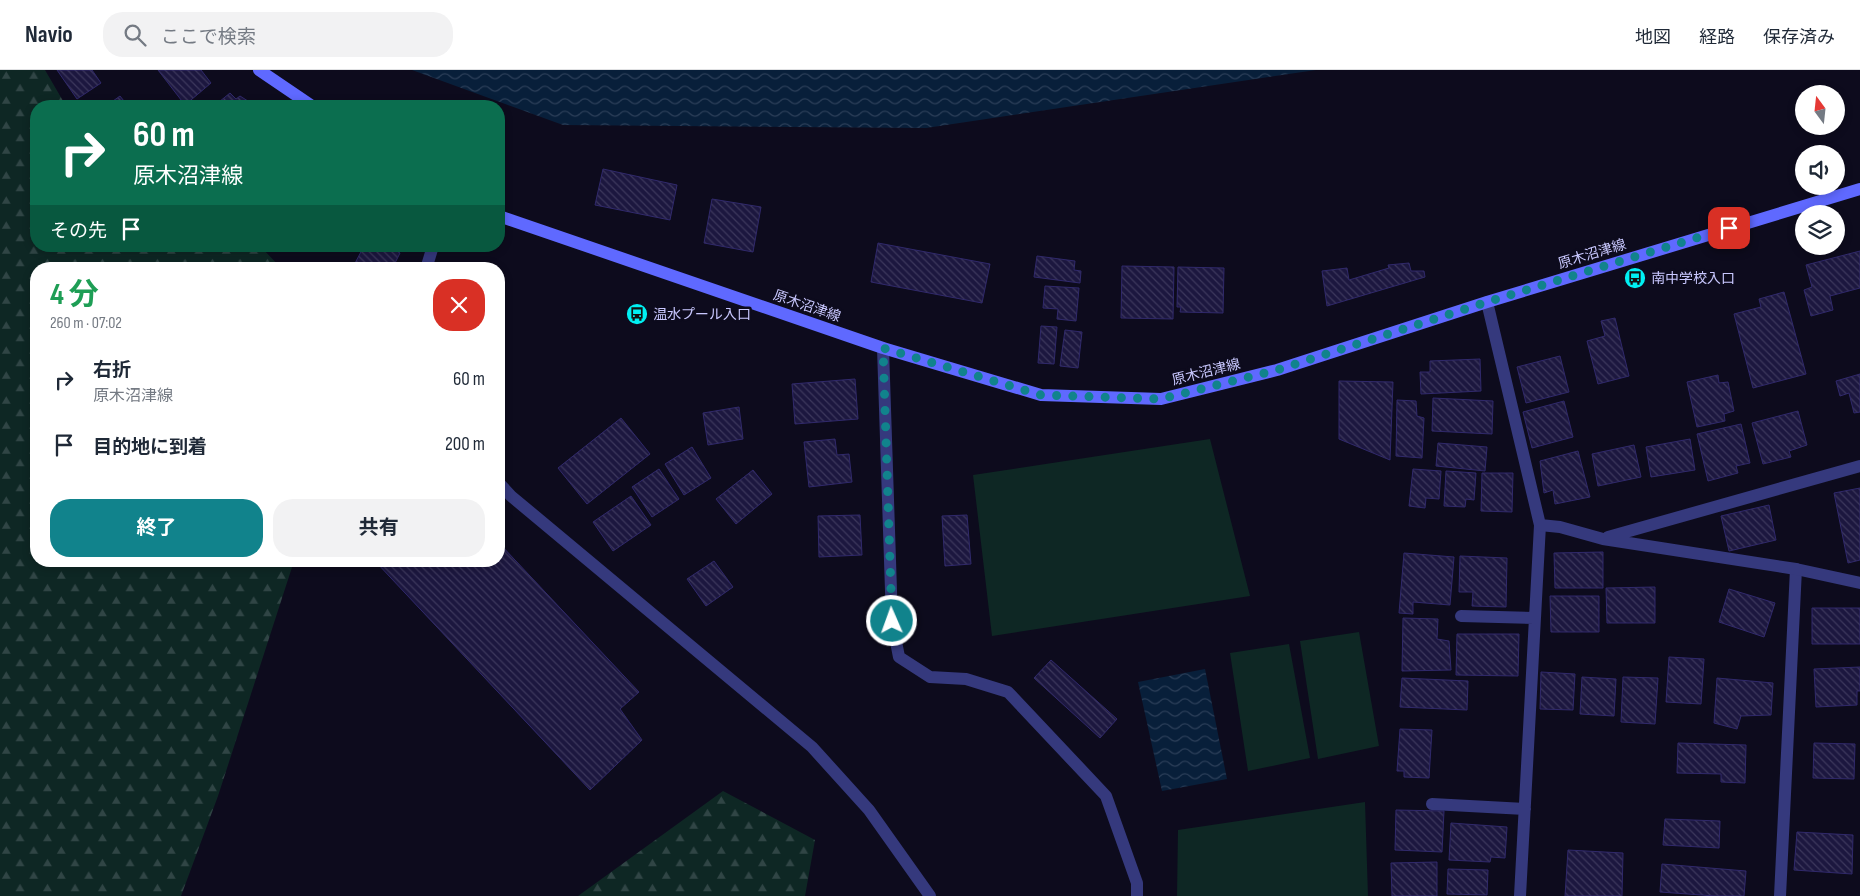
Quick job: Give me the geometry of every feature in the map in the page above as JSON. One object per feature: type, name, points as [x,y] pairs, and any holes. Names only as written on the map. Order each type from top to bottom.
[{"type":"main road","points":[[258,70],[303,100]]},
{"type":"main road","name":"原木沼津線","points":[[505,218],[883,348],[1041,395],[1161,399],[1277,370],[1487,302],[1860,189]]},
{"type":"street","points":[[1487,302],[1540,525],[1520,896]]},
{"type":"street","points":[[883,348],[892,621],[899,657],[930,677],[966,679],[1008,692],[1106,796],[1137,883],[1136,896]]},
{"type":"street","points":[[1603,539],[1860,466]]},
{"type":"street","points":[[505,490],[812,746],[869,810],[930,896]]},
{"type":"street","points":[[1540,525],[1560,527],[1603,539],[1796,569],[1860,583]]},
{"type":"street","points":[[1780,896],[1796,569]]},
{"type":"street","points":[[1461,616],[1534,618]]},
{"type":"street","points":[[1432,804],[1525,809]]},
{"type":"green space","points":[[0,70],[45,70],[62,100],[30,100],[30,252],[266,252],[275,262],[30,262],[30,567],[292,567],[218,796],[181,896],[0,896]]},
{"type":"green space","points":[[1210,439],[1250,596],[992,636],[973,475]]},
{"type":"green space","points":[[1359,632],[1379,746],[1318,759],[1300,641]]},
{"type":"green space","points":[[1289,644],[1310,758],[1248,771],[1230,653]]},
{"type":"green space","points":[[723,791],[815,840],[805,896],[578,896]]},
{"type":"green space","points":[[1365,802],[1368,896],[1177,896],[1178,830]]},
{"type":"water","points":[[412,70],[1316,70],[926,128],[563,125],[505,104],[505,100],[494,100]]},
{"type":"water","points":[[1205,669],[1227,779],[1162,791],[1138,682]]},
{"type":"building","points":[[57,70],[92,70],[101,83],[77,99]]},
{"type":"building","points":[[158,70],[201,70],[211,83],[191,100],[181,100]]},
{"type":"building","points":[[230,93],[236,99],[240,96],[246,100],[221,100]]},
{"type":"building","points":[[120,96],[123,100],[114,100]]},
{"type":"building","points":[[603,169],[677,185],[670,220],[595,205]]},
{"type":"building","points":[[712,199],[761,207],[753,252],[704,243]]},
{"type":"building","points":[[878,243],[990,264],[982,303],[871,282]]},
{"type":"building","points":[[1860,251],[1860,288],[1830,296],[1833,310],[1811,316],[1804,290],[1812,287],[1806,265]]},
{"type":"building","points":[[361,252],[400,253],[396,262],[356,262]]},
{"type":"building","points":[[1037,256],[1075,261],[1074,270],[1081,271],[1080,283],[1034,277]]},
{"type":"building","points":[[1409,263],[1411,271],[1424,271],[1425,277],[1327,306],[1322,271],[1347,268],[1349,280],[1389,268],[1388,265]]},
{"type":"building","points":[[1122,266],[1174,267],[1173,319],[1121,318]]},
{"type":"building","points":[[1178,267],[1224,268],[1223,313],[1180,312],[1181,307],[1177,307]]},
{"type":"building","points":[[1045,286],[1079,288],[1076,321],[1057,319],[1058,309],[1043,308]]},
{"type":"building","points":[[1784,292],[1806,374],[1753,388],[1734,314],[1761,307],[1759,299]]},
{"type":"building","points":[[1615,318],[1629,376],[1598,384],[1587,341],[1605,336],[1601,321]]},
{"type":"building","points":[[1041,326],[1057,327],[1054,364],[1038,363]]},
{"type":"building","points":[[1065,330],[1082,332],[1078,368],[1060,366]]},
{"type":"building","points":[[1560,356],[1569,392],[1526,403],[1517,367]]},
{"type":"building","points":[[1480,359],[1481,391],[1421,394],[1420,372],[1430,372],[1430,361]]},
{"type":"building","points":[[1860,374],[1860,412],[1854,413],[1849,393],[1840,396],[1836,381]]},
{"type":"building","points":[[1718,375],[1719,383],[1728,382],[1734,411],[1724,414],[1725,421],[1697,427],[1687,382]]},
{"type":"building","points":[[855,379],[858,419],[795,424],[792,384]]},
{"type":"building","points":[[1339,381],[1393,382],[1390,460],[1339,439]]},
{"type":"building","points":[[1433,398],[1493,401],[1492,434],[1432,431]]},
{"type":"building","points":[[1397,400],[1416,401],[1417,416],[1424,418],[1422,458],[1396,456]]},
{"type":"building","points":[[1564,401],[1573,437],[1532,448],[1523,412]]},
{"type":"building","points":[[739,407],[743,439],[708,445],[703,413]]},
{"type":"building","points":[[1798,411],[1807,445],[1789,451],[1791,457],[1763,464],[1752,423]]},
{"type":"building","points":[[621,418],[650,454],[587,504],[558,468]]},
{"type":"building","points":[[1741,424],[1750,463],[1736,466],[1738,473],[1708,481],[1697,434]]},
{"type":"building","points":[[835,439],[837,455],[849,454],[852,482],[809,487],[804,442]]},
{"type":"building","points":[[1690,439],[1695,470],[1651,477],[1646,447]]},
{"type":"building","points":[[1438,443],[1487,447],[1485,471],[1436,466]]},
{"type":"building","points":[[1634,445],[1641,477],[1598,486],[1592,454]]},
{"type":"building","points":[[692,447],[711,478],[684,495],[665,464]]},
{"type":"building","points":[[1578,451],[1590,497],[1555,504],[1553,490],[1544,493],[1540,461]]},
{"type":"building","points":[[659,469],[679,499],[652,517],[632,487]]},
{"type":"building","points":[[1413,469],[1441,471],[1439,499],[1426,498],[1425,508],[1409,506]]},
{"type":"building","points":[[753,470],[772,494],[736,524],[716,499]]},
{"type":"building","points":[[1446,471],[1476,473],[1474,500],[1466,499],[1465,507],[1444,506]]},
{"type":"building","points":[[1482,473],[1513,473],[1512,512],[1481,511]]},
{"type":"building","points":[[1860,488],[1860,560],[1848,563],[1834,493]]},
{"type":"building","points":[[631,496],[651,525],[613,551],[593,522]]},
{"type":"building","points":[[1769,505],[1776,540],[1729,551],[1721,516]]},
{"type":"building","points":[[860,515],[862,555],[819,557],[818,516]]},
{"type":"building","points":[[967,515],[971,564],[945,566],[942,516]]},
{"type":"building","points":[[505,549],[639,692],[620,709],[642,740],[590,790],[381,567],[505,567]]},
{"type":"building","points":[[1603,552],[1603,588],[1555,588],[1554,553]]},
{"type":"building","points":[[1404,553],[1454,557],[1450,605],[1413,602],[1413,614],[1399,613]]},
{"type":"building","points":[[1460,556],[1507,558],[1506,607],[1472,606],[1473,592],[1459,592]]},
{"type":"building","points":[[714,561],[733,587],[706,606],[687,579]]},
{"type":"building","points":[[1655,587],[1655,623],[1607,623],[1606,588]]},
{"type":"building","points":[[1729,589],[1775,603],[1764,637],[1719,622]]},
{"type":"building","points":[[1550,596],[1599,596],[1599,632],[1551,632]]},
{"type":"building","points":[[1812,608],[1860,608],[1860,644],[1812,644]]},
{"type":"building","points":[[1403,618],[1438,619],[1437,639],[1449,641],[1451,670],[1402,671]]},
{"type":"building","points":[[1457,634],[1519,634],[1518,676],[1456,675]]},
{"type":"building","points":[[1669,657],[1704,659],[1701,704],[1666,702]]},
{"type":"building","points":[[1051,660],[1117,719],[1100,738],[1034,678]]},
{"type":"building","points":[[1860,667],[1860,691],[1857,691],[1857,705],[1816,707],[1814,669]]},
{"type":"building","points":[[1541,672],[1575,674],[1573,710],[1540,709]]},
{"type":"building","points":[[1582,677],[1616,679],[1614,716],[1580,714]]},
{"type":"building","points":[[1623,677],[1658,678],[1655,724],[1621,722]]},
{"type":"building","points":[[1402,678],[1468,681],[1467,710],[1400,707]]},
{"type":"building","points":[[1717,678],[1773,683],[1771,715],[1741,716],[1737,729],[1714,723]]},
{"type":"building","points":[[1400,729],[1432,730],[1429,778],[1404,777],[1404,771],[1397,771]]},
{"type":"building","points":[[1678,743],[1746,745],[1745,783],[1721,782],[1721,774],[1677,773]]},
{"type":"building","points":[[1814,743],[1855,744],[1854,779],[1813,778]]},
{"type":"building","points":[[1396,810],[1444,811],[1442,852],[1395,850]]},
{"type":"building","points":[[1665,819],[1720,821],[1719,848],[1663,845]]},
{"type":"building","points":[[1451,823],[1507,827],[1505,858],[1491,857],[1490,862],[1449,860]]},
{"type":"building","points":[[1797,832],[1853,835],[1852,874],[1794,870]]},
{"type":"building","points":[[1568,850],[1623,853],[1622,896],[1565,896]]},
{"type":"building","points":[[1437,862],[1437,896],[1392,896],[1391,863]]},
{"type":"building","points":[[1662,864],[1746,871],[1744,896],[1660,892]]},
{"type":"building","points":[[1448,869],[1488,870],[1487,895],[1447,894]]},
{"type":"place","name":"南中学校入口","points":[[1635,278]]},
{"type":"place","name":"温水プール入口","points":[[637,314]]},
{"type":"route","points":[[892,621],[883,348],[1041,395],[1161,399],[1277,370],[1487,302],[1729,228]]}]
